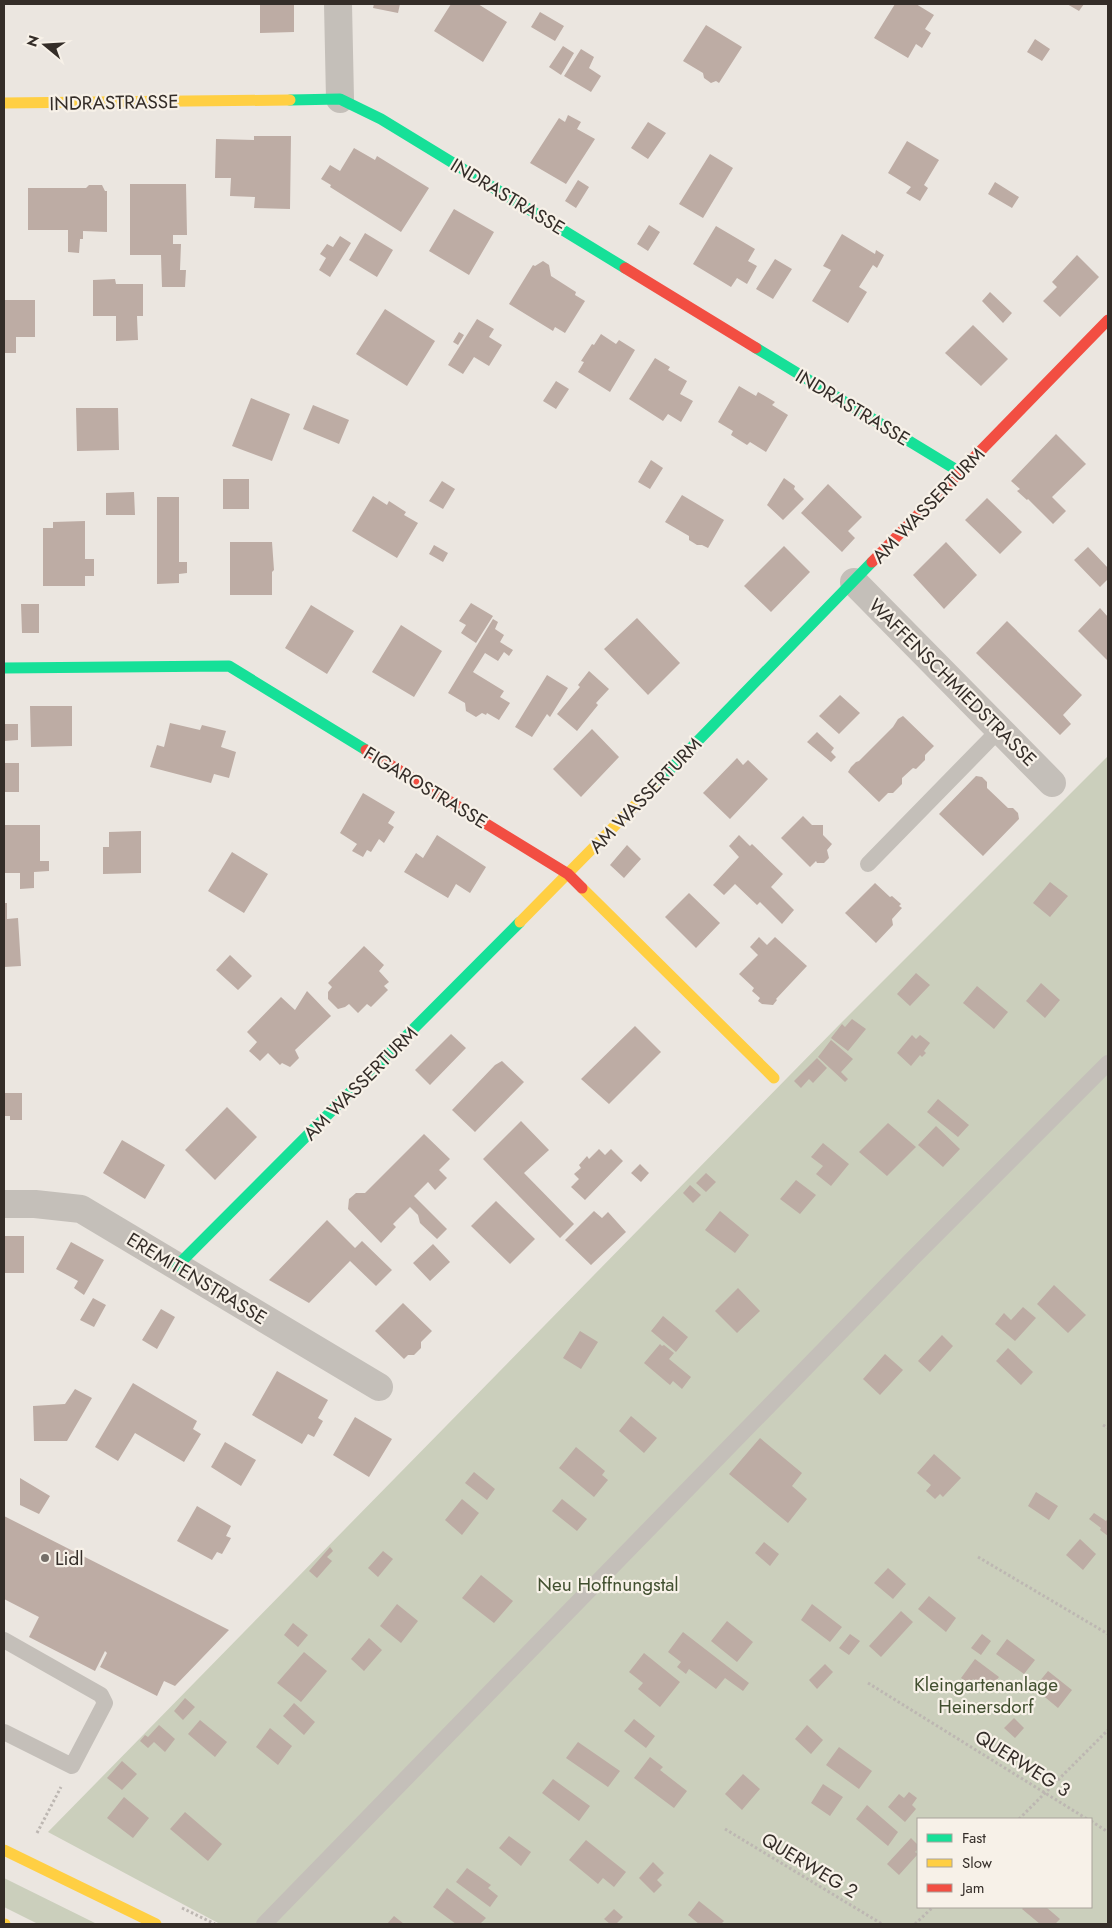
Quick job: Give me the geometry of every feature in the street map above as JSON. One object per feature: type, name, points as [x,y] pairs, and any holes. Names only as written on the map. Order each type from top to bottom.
[{"type":"street","points":[[338,4],[340,100]]},
{"type":"street","name":"INDRASTRASSE","points":[[4,103],[340,100],[390,124],[960,472]]},
{"type":"street","name":"AM WASSERTURM","points":[[178,1266],[568,874],[1108,320]]},
{"type":"street","name":"WAFFENSCHMIEDSTRASSE","points":[[854,582],[1052,783]]},
{"type":"street","name":"FIGAROSTRASSE","points":[[4,668],[229,666],[568,874],[774,1078]]},
{"type":"street","name":"EREMITENSTRASSE","points":[[4,1204],[35,1204],[81,1209],[379,1387]]},
{"type":"street","points":[[4,1850],[156,1924]]},
{"type":"lane","points":[[868,864],[1000,730]]},
{"type":"lane","points":[[264,1924],[905,1266],[1108,1063]]},
{"type":"lane","points":[[4,1640],[101,1695],[105,1703],[72,1766],[4,1732]]},
{"type":"path","points":[[1103,1425],[1108,1428]]},
{"type":"path","points":[[978,1557],[1108,1634]]},
{"type":"path","name":"QUERWEG 3","points":[[868,1683],[1086,1818]]},
{"type":"path","points":[[1020,1818],[1108,1730]]},
{"type":"path","points":[[36,1834],[72,1766]]},
{"type":"path","points":[[1092,1822],[1108,1832]]},
{"type":"path","name":"QUERWEG 2","points":[[725,1829],[882,1924]]},
{"type":"path","points":[[915,1924],[931,1908]]},
{"type":"green space","name":"Neu Hoffnungstal","points":[[1108,756],[1108,1924],[220,1924],[48,1832],[841,1023]]},
{"type":"green space","points":[[4,1878],[97,1924],[38,1924],[4,1907]]},
{"type":"building","points":[[260,4],[294,4],[294,32],[260,33]]},
{"type":"building","points":[[374,4],[400,4],[398,13],[373,8]]},
{"type":"building","points":[[451,4],[478,4],[507,22],[483,62],[434,31]]},
{"type":"building","points":[[895,4],[916,4],[934,15],[925,29],[931,33],[922,48],[916,44],[908,58],[874,38]]},
{"type":"building","points":[[1067,4],[1084,4],[1079,11]]},
{"type":"building","points":[[540,12],[564,26],[555,41],[531,27]]},
{"type":"building","points":[[706,25],[742,47],[719,83],[716,81],[711,83],[704,78],[703,73],[683,61]]},
{"type":"building","points":[[1035,39],[1050,49],[1042,61],[1027,52]]},
{"type":"building","points":[[563,46],[574,53],[561,75],[549,67]]},
{"type":"building","points":[[581,49],[594,57],[589,68],[601,76],[591,92],[564,76]]},
{"type":"building","points":[[568,115],[581,122],[577,129],[595,139],[566,184],[530,163],[559,118],[565,122]]},
{"type":"building","points":[[648,122],[666,133],[648,159],[631,148]]},
{"type":"building","points":[[254,136],[291,136],[290,209],[254,208],[255,197],[230,196],[231,178],[215,178],[216,139],[254,140]]},
{"type":"building","points":[[907,141],[939,160],[924,185],[928,188],[920,201],[906,193],[911,187],[888,173]]},
{"type":"building","points":[[354,148],[375,160],[377,156],[429,188],[401,232],[330,187],[331,185],[321,179],[330,165],[340,171]]},
{"type":"building","points":[[710,154],[733,168],[703,218],[679,204]]},
{"type":"building","points":[[578,180],[589,187],[576,208],[565,201]]},
{"type":"building","points":[[995,182],[1019,197],[1012,208],[988,194]]},
{"type":"building","points":[[130,184],[186,184],[187,235],[173,235],[173,244],[181,244],[180,270],[186,270],[185,287],[162,287],[161,255],[130,255]]},
{"type":"building","points":[[89,185],[102,185],[105,191],[107,191],[107,232],[83,231],[83,239],[80,239],[79,253],[68,252],[68,230],[28,230],[28,188],[86,188]]},
{"type":"building","points":[[454,209],[494,232],[469,275],[429,251]]},
{"type":"building","points":[[649,225],[660,232],[648,251],[637,244]]},
{"type":"building","points":[[716,226],[755,249],[748,261],[757,266],[747,284],[737,278],[731,287],[693,264]]},
{"type":"building","points":[[365,233],[393,250],[377,277],[349,260]]},
{"type":"building","points":[[842,234],[875,254],[876,250],[884,255],[877,268],[873,265],[859,287],[867,292],[848,323],[812,301],[831,270],[823,266]]},
{"type":"building","points":[[340,236],[351,243],[330,277],[319,270],[326,258],[320,254],[327,244],[333,247]]},
{"type":"building","points":[[1077,255],[1099,277],[1060,317],[1043,301],[1057,287],[1052,282]]},
{"type":"building","points":[[775,259],[792,269],[773,299],[756,289]]},
{"type":"building","points":[[543,261],[549,265],[551,276],[576,292],[575,295],[585,301],[565,333],[555,327],[553,331],[509,304],[533,265],[535,266]]},
{"type":"building","points":[[115,279],[116,284],[143,284],[143,316],[137,316],[138,340],[116,341],[116,316],[93,316],[93,280]]},
{"type":"building","points":[[990,292],[1012,313],[1003,323],[982,301]]},
{"type":"building","points":[[4,300],[35,300],[35,337],[16,337],[16,353],[4,353]]},
{"type":"building","points":[[385,309],[435,341],[407,386],[356,354]]},
{"type":"building","points":[[477,319],[494,329],[489,337],[502,345],[489,366],[474,357],[463,374],[448,365]]},
{"type":"building","points":[[973,325],[1008,359],[981,386],[945,353]]},
{"type":"building","points":[[459,332],[464,335],[458,345],[453,342]]},
{"type":"building","points":[[601,334],[616,344],[619,340],[635,350],[610,392],[578,372],[584,362],[581,361]]},
{"type":"building","points":[[655,358],[670,367],[668,370],[687,381],[680,394],[693,401],[681,422],[668,414],[663,421],[629,399]]},
{"type":"building","points":[[556,381],[569,389],[556,409],[543,401]]},
{"type":"building","points":[[739,386],[756,396],[758,392],[775,402],[772,405],[788,415],[766,452],[750,442],[747,445],[731,435],[733,431],[718,422]]},
{"type":"building","points":[[251,398],[290,414],[272,461],[232,446]]},
{"type":"building","points":[[313,405],[349,420],[339,444],[303,429]]},
{"type":"building","points":[[76,408],[118,408],[119,450],[77,451]]},
{"type":"building","points":[[1056,434],[1086,464],[1052,497],[1066,511],[1053,524],[1028,499],[1017,491],[1020,489],[1011,481]]},
{"type":"building","points":[[651,460],[663,468],[650,489],[638,482]]},
{"type":"building","points":[[784,478],[795,486],[794,489],[804,499],[783,520],[767,505]]},
{"type":"building","points":[[223,479],[249,479],[249,509],[223,509]]},
{"type":"building","points":[[442,481],[455,489],[443,509],[429,501]]},
{"type":"building","points":[[828,484],[862,517],[848,531],[855,538],[842,552],[801,513]]},
{"type":"building","points":[[134,492],[135,515],[106,515],[106,493]]},
{"type":"building","points":[[682,495],[724,520],[708,548],[697,545],[689,540],[689,536],[665,522]]},
{"type":"building","points":[[373,496],[387,505],[389,501],[406,512],[404,515],[418,523],[397,558],[352,531]]},
{"type":"building","points":[[157,497],[179,497],[179,562],[187,562],[187,573],[179,574],[179,583],[157,584]]},
{"type":"building","points":[[987,498],[1022,532],[1000,554],[965,520]]},
{"type":"building","points":[[85,521],[85,559],[94,559],[94,576],[85,576],[85,586],[43,586],[43,528],[53,528],[53,522]]},
{"type":"building","points":[[230,542],[272,542],[274,570],[272,572],[272,595],[230,595]]},
{"type":"building","points":[[946,542],[977,575],[944,609],[913,575]]},
{"type":"building","points":[[434,545],[448,553],[443,562],[429,554]]},
{"type":"building","points":[[784,546],[810,572],[771,612],[744,586]]},
{"type":"building","points":[[1088,547],[1108,568],[1108,579],[1100,587],[1074,560]]},
{"type":"building","points":[[471,603],[493,616],[476,643],[461,633],[466,625],[459,621]]},
{"type":"building","points":[[21,604],[39,604],[39,633],[22,633]]},
{"type":"building","points":[[311,605],[354,631],[327,674],[285,648]]},
{"type":"building","points":[[1100,608],[1108,617],[1108,661],[1078,631]]},
{"type":"building","points":[[637,618],[680,663],[648,695],[604,649]]},
{"type":"building","points":[[493,619],[498,622],[495,629],[504,635],[500,642],[513,650],[509,656],[504,652],[498,661],[485,653],[473,672],[504,691],[500,697],[510,703],[499,720],[487,713],[486,715],[482,713],[476,717],[466,711],[465,703],[448,693]]},
{"type":"building","points":[[1007,621],[1082,695],[1063,715],[1071,724],[1060,735],[976,653]]},
{"type":"building","points":[[401,625],[442,651],[414,697],[372,672]]},
{"type":"building","points":[[589,671],[609,689],[596,703],[598,705],[577,731],[557,714],[580,687],[578,685]]},
{"type":"building","points":[[547,675],[568,688],[550,717],[547,714],[532,737],[515,727]]},
{"type":"building","points":[[840,695],[860,713],[839,734],[819,716]]},
{"type":"building","points":[[30,706],[72,706],[72,746],[31,747]]},
{"type":"building","points":[[903,716],[934,746],[925,755],[925,760],[916,769],[913,768],[902,778],[902,784],[893,793],[888,793],[879,802],[848,772]]},
{"type":"building","points":[[170,723],[200,730],[202,725],[226,731],[221,747],[236,752],[229,778],[214,774],[211,783],[150,767],[157,745],[164,747]]},
{"type":"building","points":[[4,724],[18,724],[18,740],[4,741]]},
{"type":"building","points":[[592,729],[619,757],[581,797],[553,769]]},
{"type":"building","points":[[817,732],[834,748],[831,752],[836,757],[831,762],[807,742]]},
{"type":"building","points":[[737,758],[743,765],[748,760],[768,779],[730,819],[703,793]]},
{"type":"building","points":[[4,763],[19,763],[19,792],[4,792]]},
{"type":"building","points":[[976,776],[982,777],[987,782],[987,788],[1008,808],[1013,808],[1018,813],[1019,819],[983,856],[939,814]]},
{"type":"building","points":[[363,793],[395,812],[388,823],[394,827],[384,843],[379,839],[371,852],[367,850],[363,857],[352,851],[357,844],[340,833]]},
{"type":"building","points":[[803,816],[812,825],[823,825],[823,835],[832,844],[827,850],[829,858],[824,863],[817,863],[816,861],[810,867],[781,838]]},
{"type":"building","points":[[4,825],[40,825],[40,861],[49,861],[49,871],[34,872],[34,888],[20,889],[20,873],[4,873]]},
{"type":"building","points":[[141,831],[141,873],[103,874],[103,847],[109,847],[109,832]]},
{"type":"building","points":[[437,835],[486,867],[470,893],[456,884],[448,898],[404,872],[416,853],[423,858]]},
{"type":"building","points":[[739,835],[750,846],[752,844],[783,874],[771,887],[794,910],[782,924],[760,902],[757,905],[735,884],[724,895],[713,885],[739,857],[729,846]]},
{"type":"building","points":[[627,845],[641,859],[624,878],[610,865]]},
{"type":"building","points":[[232,852],[268,874],[244,913],[208,891]]},
{"type":"building","points":[[1050,882],[1068,896],[1050,917],[1033,903]]},
{"type":"building","points":[[875,883],[901,904],[899,906],[902,908],[892,919],[893,925],[876,943],[845,913]]},
{"type":"building","points":[[689,893],[720,923],[696,948],[665,917]]},
{"type":"building","points":[[4,903],[7,903],[7,919],[18,918],[21,966],[4,967]]},
{"type":"building","points":[[759,937],[767,945],[775,937],[807,966],[776,999],[773,1005],[762,1004],[758,1001],[760,998],[752,991],[754,988],[739,974],[758,955],[750,947]]},
{"type":"building","points":[[364,946],[384,965],[379,971],[389,982],[384,986],[388,990],[371,1007],[367,1004],[358,1013],[349,1004],[338,1009],[328,999],[328,992],[332,987],[328,983]]},
{"type":"building","points":[[230,955],[252,976],[238,990],[216,970]]},
{"type":"building","points":[[916,973],[930,985],[910,1006],[897,994]]},
{"type":"building","points":[[1041,983],[1060,1000],[1045,1018],[1026,1001]]},
{"type":"building","points":[[977,986],[1008,1012],[994,1029],[963,1003]]},
{"type":"building","points":[[307,991],[331,1016],[295,1050],[299,1058],[290,1067],[282,1063],[280,1065],[268,1053],[260,1061],[249,1051],[257,1042],[247,1032],[281,997],[295,1010]]},
{"type":"building","points":[[852,1019],[866,1029],[848,1051],[831,1038],[842,1024],[845,1027]]},
{"type":"building","points":[[635,1026],[661,1052],[609,1104],[581,1079]]},
{"type":"building","points":[[451,1034],[466,1048],[430,1085],[415,1070]]},
{"type":"building","points":[[912,1035],[916,1039],[920,1035],[930,1043],[924,1051],[926,1053],[922,1057],[920,1055],[911,1066],[897,1053]]},
{"type":"building","points":[[831,1040],[853,1059],[841,1072],[848,1079],[845,1082],[818,1057]]},
{"type":"building","points":[[817,1058],[827,1068],[813,1083],[809,1079],[801,1088],[794,1081]]},
{"type":"building","points":[[502,1061],[524,1082],[475,1132],[452,1110],[495,1065]]},
{"type":"building","points":[[4,1093],[22,1093],[22,1120],[10,1120],[10,1116],[4,1116]]},
{"type":"building","points":[[938,1099],[969,1125],[958,1137],[927,1112]]},
{"type":"building","points":[[227,1107],[257,1137],[215,1180],[185,1150]]},
{"type":"building","points":[[521,1121],[549,1150],[524,1173],[574,1224],[560,1238],[483,1159]]},
{"type":"building","points":[[888,1123],[916,1147],[887,1176],[859,1152]]},
{"type":"building","points":[[936,1126],[960,1149],[943,1167],[918,1145]]},
{"type":"building","points":[[424,1134],[450,1159],[439,1170],[447,1178],[435,1190],[428,1182],[414,1196],[447,1229],[437,1239],[420,1223],[418,1215],[410,1207],[393,1224],[396,1227],[381,1243],[348,1209],[349,1199],[356,1193],[365,1193]]},
{"type":"building","points":[[122,1140],[165,1165],[145,1199],[103,1173]]},
{"type":"building","points":[[823,1143],[849,1164],[831,1186],[816,1174],[823,1166],[811,1157]]},
{"type":"building","points":[[599,1149],[605,1155],[611,1149],[623,1161],[585,1200],[571,1187],[579,1179],[574,1174],[581,1168],[579,1165],[587,1156],[589,1159]]},
{"type":"building","points":[[640,1164],[649,1173],[641,1182],[631,1173]]},
{"type":"building","points":[[706,1173],[716,1182],[706,1192],[696,1183]]},
{"type":"building","points":[[796,1180],[816,1195],[800,1214],[780,1199]]},
{"type":"building","points":[[690,1185],[701,1195],[693,1203],[683,1193]]},
{"type":"building","points":[[496,1201],[535,1239],[510,1264],[471,1226]]},
{"type":"building","points":[[594,1211],[602,1218],[608,1212],[626,1232],[591,1265],[565,1240]]},
{"type":"building","points":[[720,1211],[749,1235],[735,1253],[705,1230]]},
{"type":"building","points":[[327,1220],[355,1248],[362,1241],[392,1270],[376,1286],[350,1261],[309,1303],[269,1280]]},
{"type":"building","points":[[4,1236],[24,1236],[24,1273],[4,1273]]},
{"type":"building","points":[[71,1242],[104,1260],[84,1295],[74,1288],[78,1281],[56,1269]]},
{"type":"building","points":[[433,1244],[450,1262],[430,1281],[413,1263]]},
{"type":"building","points":[[1054,1285],[1086,1315],[1068,1333],[1037,1304]]},
{"type":"building","points":[[738,1288],[760,1311],[737,1333],[715,1311]]},
{"type":"building","points":[[93,1298],[106,1305],[94,1327],[80,1320]]},
{"type":"building","points":[[403,1303],[432,1331],[421,1342],[421,1348],[414,1355],[408,1355],[404,1359],[375,1331]]},
{"type":"building","points":[[1023,1307],[1036,1318],[1015,1341],[995,1324],[1004,1313],[1011,1320]]},
{"type":"building","points":[[161,1309],[175,1317],[157,1349],[142,1340]]},
{"type":"building","points":[[663,1316],[688,1337],[676,1352],[651,1331]]},
{"type":"building","points":[[580,1331],[598,1342],[581,1369],[563,1358]]},
{"type":"building","points":[[942,1335],[953,1346],[930,1372],[918,1361]]},
{"type":"building","points":[[660,1344],[674,1353],[669,1359],[691,1377],[682,1389],[673,1381],[670,1385],[644,1363]]},
{"type":"building","points":[[1008,1348],[1033,1372],[1021,1385],[996,1361]]},
{"type":"building","points":[[885,1354],[903,1370],[880,1395],[863,1379]]},
{"type":"building","points":[[277,1371],[328,1400],[318,1418],[323,1421],[314,1437],[308,1434],[302,1444],[252,1415]]},
{"type":"building","points":[[133,1383],[197,1421],[193,1429],[201,1434],[184,1462],[135,1433],[118,1461],[95,1447]]},
{"type":"building","points":[[75,1389],[92,1398],[67,1441],[34,1441],[33,1406],[65,1404]]},
{"type":"building","points":[[631,1416],[657,1438],[644,1453],[619,1431]]},
{"type":"building","points":[[355,1417],[392,1439],[369,1477],[333,1455]]},
{"type":"building","points":[[760,1438],[802,1473],[792,1486],[807,1499],[788,1523],[729,1474]]},
{"type":"building","points":[[225,1442],[256,1460],[241,1486],[211,1467]]},
{"type":"building","points":[[576,1447],[605,1471],[602,1475],[608,1480],[594,1497],[559,1468]]},
{"type":"building","points":[[934,1454],[961,1478],[943,1497],[940,1494],[935,1499],[926,1491],[931,1485],[917,1473]]},
{"type":"building","points":[[474,1472],[495,1489],[487,1500],[465,1483]]},
{"type":"building","points":[[20,1478],[50,1496],[39,1514],[20,1505]]},
{"type":"building","points":[[1036,1492],[1058,1506],[1049,1520],[1028,1506]]},
{"type":"building","points":[[462,1499],[479,1513],[462,1535],[445,1520]]},
{"type":"building","points":[[562,1499],[587,1519],[577,1531],[552,1511]]},
{"type":"building","points":[[197,1506],[231,1526],[226,1536],[231,1538],[222,1554],[217,1552],[212,1560],[177,1541]]},
{"type":"building","points":[[1094,1513],[1106,1521],[1108,1518],[1108,1536],[1089,1519]]},
{"type":"building","name":"Lidl","points":[[4,1516],[229,1630],[175,1686],[164,1681],[157,1696],[100,1667],[107,1653],[105,1651],[95,1671],[29,1637],[39,1617],[4,1599]]},
{"type":"building","points":[[1080,1539],[1096,1554],[1083,1570],[1066,1555]]},
{"type":"building","points":[[764,1542],[779,1554],[770,1566],[755,1553]]},
{"type":"building","points":[[330,1547],[333,1551],[327,1557],[332,1561],[317,1578],[309,1571]]},
{"type":"building","points":[[383,1551],[393,1559],[378,1577],[368,1568]]},
{"type":"building","points":[[888,1568],[906,1584],[893,1599],[874,1583]]},
{"type":"building","points":[[481,1575],[513,1601],[494,1623],[462,1598]]},
{"type":"building","points":[[929,1596],[956,1618],[946,1632],[918,1609]]},
{"type":"building","points":[[397,1604],[418,1621],[401,1643],[380,1626]]},
{"type":"building","points":[[812,1604],[842,1627],[830,1642],[801,1620]]},
{"type":"building","points":[[901,1611],[913,1622],[881,1657],[869,1646]]},
{"type":"building","points":[[727,1621],[753,1642],[737,1662],[711,1641]]},
{"type":"building","points":[[293,1623],[308,1635],[298,1647],[284,1635]]},
{"type":"building","points":[[683,1632],[749,1683],[743,1691],[725,1678],[716,1689],[689,1669],[686,1674],[677,1667],[681,1662],[668,1652]]},
{"type":"building","points":[[850,1634],[860,1641],[849,1655],[839,1648]]},
{"type":"building","points":[[982,1634],[991,1641],[981,1655],[971,1648]]},
{"type":"building","points":[[369,1638],[382,1650],[364,1671],[351,1659]]},
{"type":"building","points":[[1007,1639],[1035,1660],[1024,1674],[996,1654]]},
{"type":"building","points":[[304,1652],[327,1671],[301,1702],[277,1683]]},
{"type":"building","points":[[644,1653],[680,1682],[660,1707],[638,1689],[643,1683],[629,1672]]},
{"type":"building","points":[[975,1659],[999,1677],[988,1691],[973,1679],[970,1684],[961,1678]]},
{"type":"building","points":[[825,1664],[833,1672],[817,1689],[809,1680]]},
{"type":"building","points":[[1048,1671],[1072,1690],[1058,1708],[1034,1688]]},
{"type":"building","points":[[185,1698],[195,1707],[183,1720],[174,1711]]},
{"type":"building","points":[[294,1703],[315,1722],[304,1735],[283,1716]]},
{"type":"building","points":[[1014,1718],[1024,1728],[1015,1738],[1004,1728]]},
{"type":"building","points":[[634,1719],[655,1736],[646,1748],[624,1731]]},
{"type":"building","points":[[200,1720],[227,1742],[215,1757],[188,1734]]},
{"type":"building","points":[[159,1725],[175,1739],[165,1752],[154,1742],[148,1748],[140,1741],[145,1735],[148,1737]]},
{"type":"building","points":[[807,1725],[823,1740],[811,1754],[795,1739]]},
{"type":"building","points":[[270,1728],[292,1746],[278,1765],[256,1747]]},
{"type":"building","points":[[578,1742],[620,1771],[608,1787],[566,1758]]},
{"type":"building","points":[[839,1747],[872,1771],[859,1789],[826,1765]]},
{"type":"building","points":[[650,1757],[663,1767],[660,1770],[687,1791],[674,1808],[634,1778]]},
{"type":"building","points":[[122,1761],[137,1774],[122,1790],[107,1778]]},
{"type":"building","points":[[743,1774],[760,1789],[742,1810],[725,1794]]},
{"type":"building","points":[[553,1779],[590,1806],[579,1821],[542,1793]]},
{"type":"building","points":[[823,1784],[843,1797],[830,1816],[811,1803]]},
{"type":"building","points":[[909,1792],[917,1798],[912,1805],[916,1809],[905,1822],[888,1807],[899,1794],[904,1798]]},
{"type":"building","points":[[124,1797],[149,1818],[133,1838],[107,1818]]},
{"type":"building","points":[[867,1805],[898,1832],[888,1846],[856,1819]]},
{"type":"building","points":[[185,1812],[222,1844],[208,1861],[170,1829]]},
{"type":"building","points":[[509,1836],[531,1852],[521,1866],[499,1848]]},
{"type":"building","points":[[911,1838],[917,1844],[915,1852],[917,1855],[899,1875],[887,1864]]},
{"type":"building","points":[[586,1840],[626,1872],[614,1887],[603,1878],[598,1884],[569,1860]]},
{"type":"building","points":[[653,1862],[664,1873],[657,1880],[662,1885],[654,1893],[639,1878]]},
{"type":"building","points":[[467,1868],[491,1885],[488,1888],[498,1896],[490,1907],[456,1882]]},
{"type":"building","points":[[447,1888],[486,1918],[480,1924],[456,1924],[433,1907]]},
{"type":"building","points":[[699,1901],[724,1921],[721,1924],[699,1924],[688,1915]]},
{"type":"building","points":[[1047,1908],[1060,1919],[1055,1924],[1040,1924],[1022,1909]]},
{"type":"building","points":[[614,1909],[623,1917],[616,1924],[610,1924],[604,1919]]},
{"type":"building","points":[[394,1916],[404,1924],[387,1924]]},
{"type":"traffic: fast","points":[[290,100],[340,99],[381,119],[625,268]]},
{"type":"traffic: fast","points":[[756,348],[960,472]]},
{"type":"traffic: fast","points":[[653,787],[872,562]]},
{"type":"traffic: fast","points":[[4,668],[229,666],[366,750]]},
{"type":"traffic: fast","points":[[177,1266],[520,922]]},
{"type":"traffic: slow","points":[[4,103],[290,100]]},
{"type":"traffic: slow","points":[[520,922],[653,787]]},
{"type":"traffic: slow","points":[[582,888],[774,1078]]},
{"type":"traffic: slow","points":[[4,1850],[156,1924]]},
{"type":"traffic: jam","points":[[625,268],[756,348]]},
{"type":"traffic: jam","points":[[872,562],[1108,320]]},
{"type":"traffic: jam","points":[[366,750],[568,874],[582,888]]},
{"type":"place","name":"Lidl","points":[[45,1558]]},
{"type":"park label","name":"Kleingartenanlage Heinersdorf","points":[[986,1695]]}]
